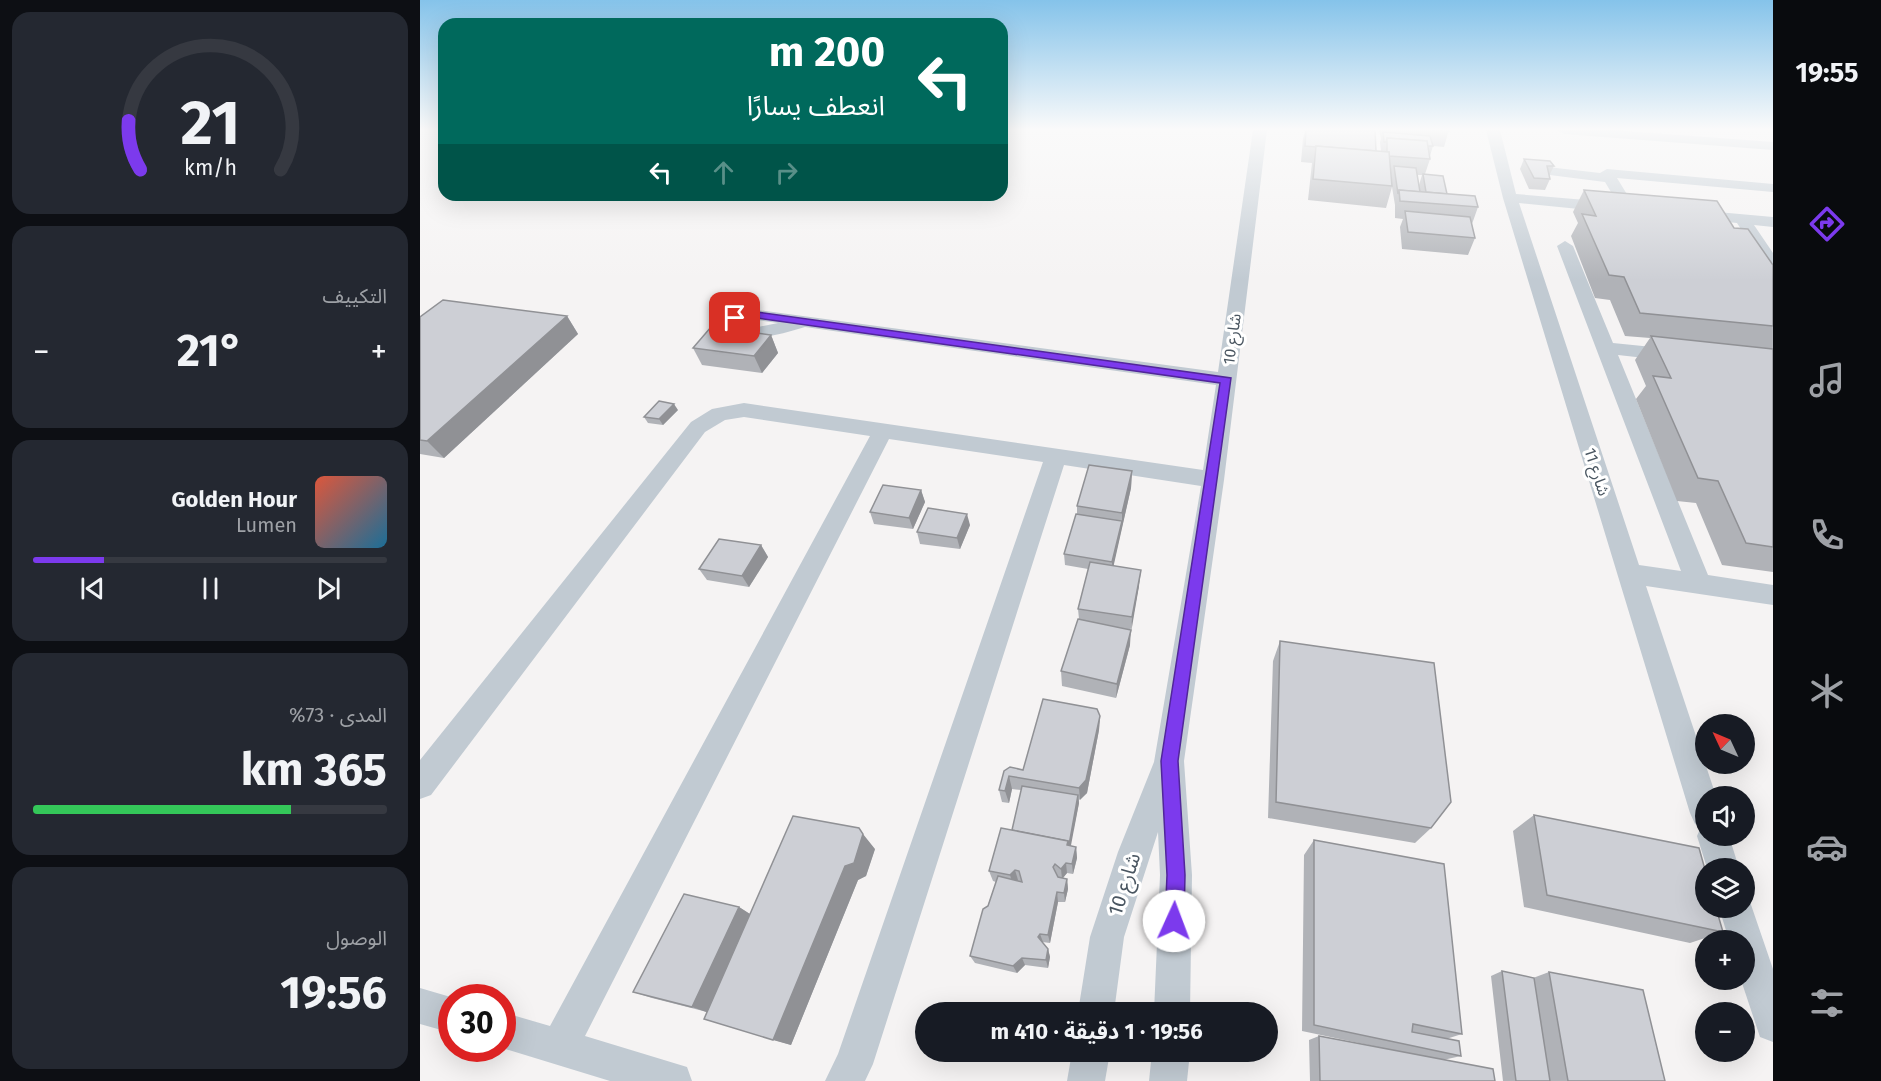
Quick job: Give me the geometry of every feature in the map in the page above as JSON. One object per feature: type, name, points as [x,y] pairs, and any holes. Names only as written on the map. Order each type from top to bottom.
[{"type":"street","name":"شارع 10","points":[[1097,1002],[1107,937],[1134,852],[1169,761],[1213,480],[1253,180]]},
{"type":"street","name":"شارع 11","points":[[1506,180],[1697,786]]},
{"type":"street","points":[[1597,180],[1773,203]]},
{"type":"street","points":[[1696,180],[1773,188]]},
{"type":"street","points":[[1510,198],[1634,210],[1611,183]]},
{"type":"street","points":[[1674,213],[1773,222]]},
{"type":"street","points":[[1742,219],[1773,265]]},
{"type":"street","points":[[1565,246],[1699,584]]},
{"type":"street","points":[[803,322],[1227,380]]},
{"type":"street","points":[[1606,348],[1695,358]]},
{"type":"street","points":[[420,784],[698,427],[719,414],[744,410],[884,429],[1055,458],[1213,480]]},
{"type":"street","points":[[559,1047],[884,429]]},
{"type":"street","points":[[844,1081],[855,1064],[1055,458]]},
{"type":"street","points":[[1629,573],[1773,596]]},
{"type":"street","name":"شارع 10","points":[[1169,761],[1176,875],[1172,1002]]},
{"type":"street","points":[[1739,918],[1773,1024]]},
{"type":"street","points":[[420,1006],[438,1011]]},
{"type":"street","points":[[516,1034],[674,1081]]},
{"type":"street","points":[[1086,1081],[1089,1062]]},
{"type":"street","points":[[1167,1081],[1170,1062]]},
{"type":"building","points":[[1329,180],[1392,180],[1392,186]]},
{"type":"building","points":[[1396,180],[1418,180],[1420,192],[1399,190],[1398,194]]},
{"type":"building","points":[[1424,180],[1444,180],[1447,194],[1426,192]]},
{"type":"building","points":[[1399,190],[1475,196],[1478,207],[1400,201]]},
{"type":"building","points":[[1584,190],[1717,201],[1734,228],[1748,229],[1773,265],[1773,326],[1640,313],[1624,277],[1609,275],[1582,214],[1596,216]]},
{"type":"building","points":[[1405,211],[1470,217],[1475,238],[1408,232]]},
{"type":"building","points":[[443,300],[567,316],[427,441],[420,440],[420,317]]},
{"type":"building","points":[[711,327],[771,335],[754,356],[693,348]]},
{"type":"building","points":[[1651,336],[1773,349],[1773,547],[1746,543],[1718,481],[1698,478],[1653,376],[1671,378]]},
{"type":"building","points":[[659,401],[674,404],[659,419],[644,417]]},
{"type":"building","points":[[1089,465],[1132,471],[1122,513],[1077,506]]},
{"type":"building","points":[[883,485],[921,490],[909,518],[870,512]]},
{"type":"building","points":[[928,508],[967,514],[957,538],[917,532]]},
{"type":"building","points":[[1076,514],[1122,521],[1112,562],[1064,554]]},
{"type":"building","points":[[719,539],[761,545],[742,576],[699,569]]},
{"type":"building","points":[[1090,562],[1141,570],[1132,617],[1078,609]]},
{"type":"building","points":[[1078,619],[1131,630],[1117,684],[1061,671]]},
{"type":"building","points":[[1280,641],[1434,663],[1451,802],[1431,828],[1276,802]]},
{"type":"building","points":[[1043,699],[1097,709],[1100,716],[1086,780],[1079,788],[1009,776],[1005,791],[999,790],[1004,771],[1010,767],[1023,770]]},
{"type":"building","points":[[1022,786],[1078,795],[1069,845],[1068,841],[1012,830]]},
{"type":"building","points":[[1534,815],[1699,848],[1702,858],[1695,858],[1695,918],[1719,918],[1722,930],[1713,930],[1547,895]]},
{"type":"building","points":[[793,816],[859,828],[863,834],[854,863],[845,866],[773,1040],[704,1019]]},
{"type":"building","points":[[1001,828],[1068,841],[1067,845],[1076,847],[1072,864],[1066,863],[1061,869],[1055,864],[1053,867],[1058,877],[1067,879],[1064,893],[1057,892],[1048,935],[1040,934],[1038,937],[1048,949],[1046,960],[1022,958],[1013,966],[970,956],[983,909],[988,906],[998,876],[1022,882],[1019,871],[1015,870],[1010,875],[989,871]]},
{"type":"building","points":[[1314,840],[1444,864],[1462,1034],[1413,1024],[1412,1032],[1459,1041],[1461,1056],[1314,1025]]},
{"type":"building","points":[[684,894],[739,907],[692,1007],[633,992]]},
{"type":"building","points":[[1502,971],[1534,978],[1550,1081],[1516,1081]]},
{"type":"building","points":[[1549,972],[1643,990],[1665,1081],[1568,1081]]},
{"type":"building","points":[[1319,1036],[1493,1069],[1495,1081],[1320,1081]]},
{"type":"route","points":[[735,318],[750,314],[1227,380],[1169,761],[1176,875],[1174,921]]}]
